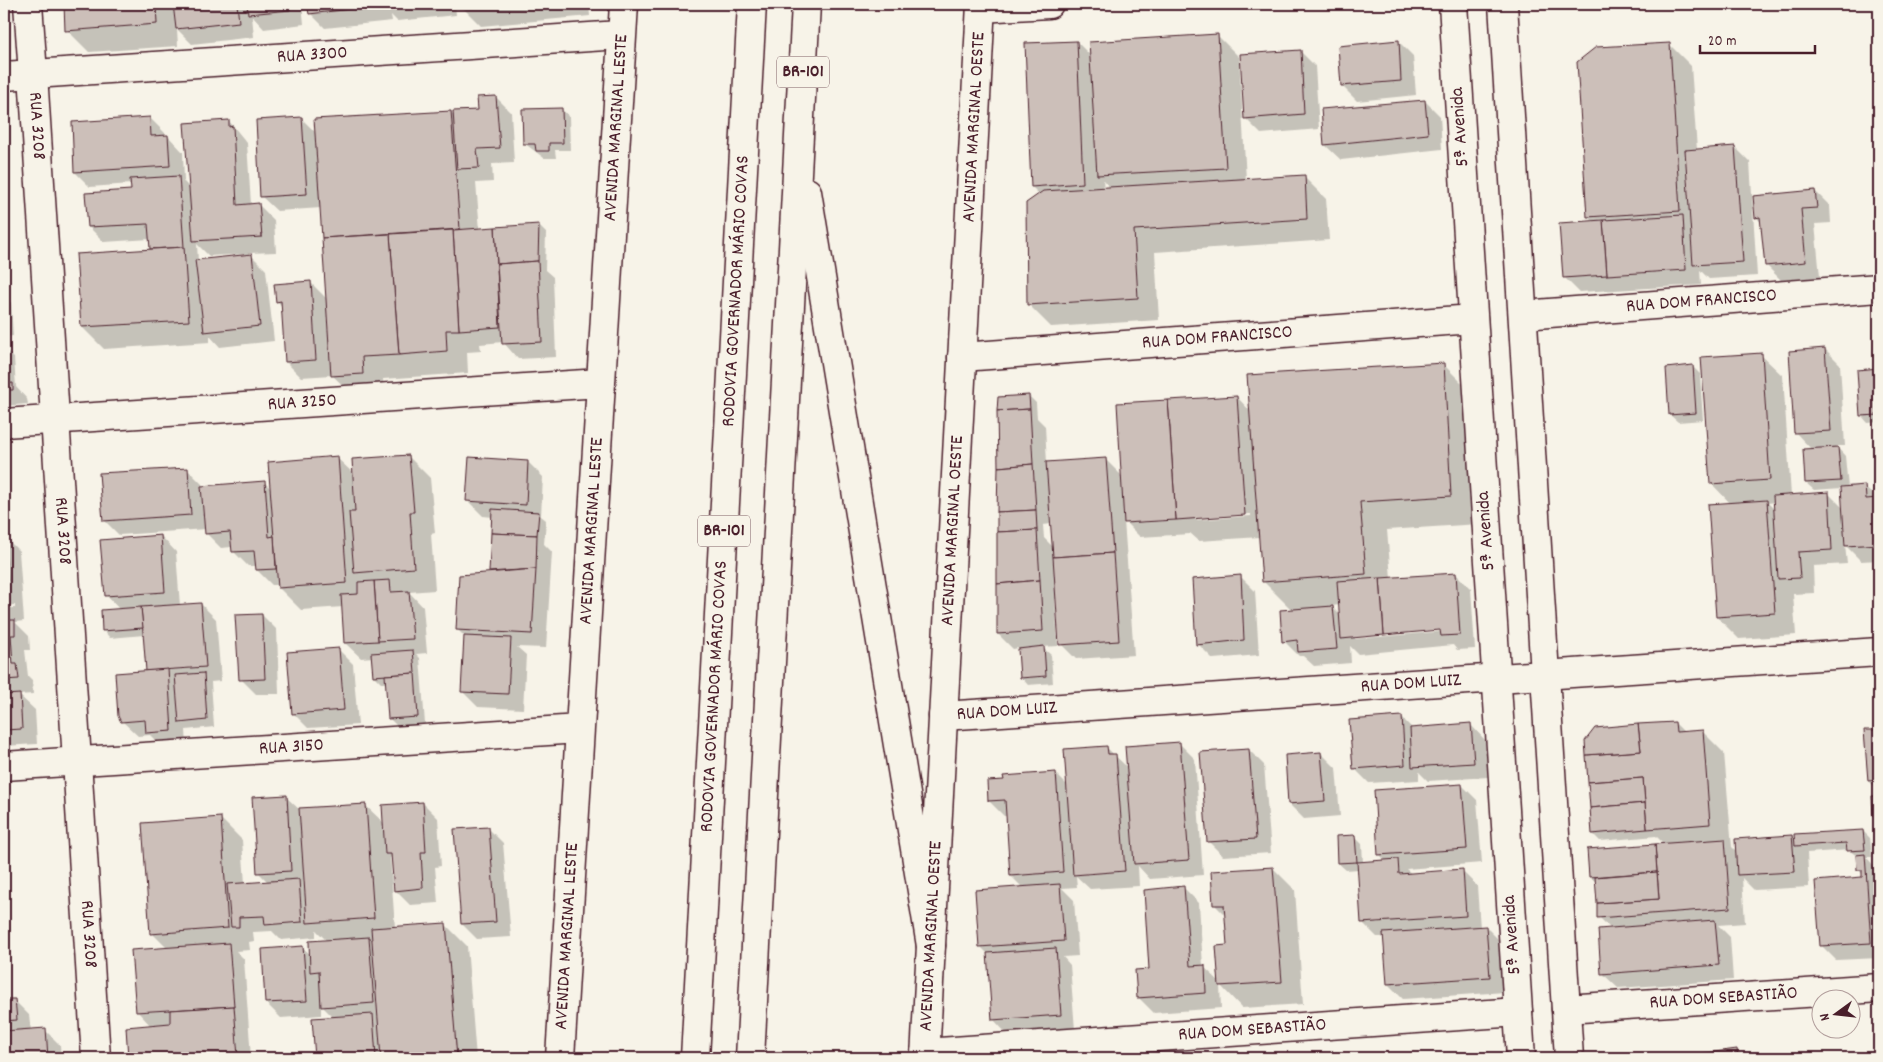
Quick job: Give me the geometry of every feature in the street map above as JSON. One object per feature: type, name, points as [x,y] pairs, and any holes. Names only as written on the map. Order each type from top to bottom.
[{"type":"main road","name":"RUA 3208","points":[[28,4],[96,1058]]},
{"type":"main road","name":"AVENIDA MARGINAL LESTE","points":[[560,1058],[620,35],[624,4]]},
{"type":"main road","name":"RODOVIA GOVERNADOR MÁRIO COVAS","points":[[695,1058],[752,4]]},
{"type":"main road","name":"BR-101","points":[[750,1058],[806,4]]},
{"type":"main road","points":[[981,6],[1049,4]]},
{"type":"main road","name":"5ª Avenida","points":[[1453,4],[1521,1058]]},
{"type":"main road","points":[[1503,4],[1569,1058]]},
{"type":"main road","name":"AVENIDA MARGINAL OESTE","points":[[925,1056],[981,6]]},
{"type":"main road","name":"RUA 3300","points":[[4,76],[620,35]]},
{"type":"main road","points":[[799,140],[931,946]]},
{"type":"main road","name":"RUA DOM FRANCISCO","points":[[1523,315],[1879,288]]},
{"type":"main road","name":"RUA DOM FRANCISCO","points":[[962,357],[1474,319]]},
{"type":"main road","name":"RUA 3250","points":[[4,423],[600,383]]},
{"type":"main road","name":"RUA DOM LUIZ","points":[[943,716],[1879,652]]},
{"type":"main road","name":"RUA 3150","points":[[4,766],[579,729]]},
{"type":"main road","name":"RUA DOM SEBASTIÃO","points":[[1566,1009],[1879,988]]},
{"type":"main road","name":"RUA DOM SEBASTIÃO","points":[[925,1056],[1518,1012]]},
{"type":"building","points":[[64,4],[156,4],[157,24],[65,31]]},
{"type":"building","points":[[173,4],[237,4],[239,22],[176,29]]},
{"type":"building","points":[[247,4],[289,4],[290,10],[248,14]]},
{"type":"building","points":[[307,4],[377,4],[377,6],[309,14]]},
{"type":"building","points":[[381,4],[410,4],[381,7]]},
{"type":"building","points":[[1218,34],[1226,168],[1097,175],[1089,42]]},
{"type":"building","points":[[1399,40],[1401,81],[1341,86],[1338,46]]},
{"type":"building","points":[[1077,41],[1083,183],[1031,187],[1025,43]]},
{"type":"building","points":[[1670,43],[1680,211],[1587,217],[1577,62],[1596,47]]},
{"type":"building","points":[[1301,50],[1304,114],[1244,119],[1240,54]]},
{"type":"building","points":[[496,96],[500,148],[477,149],[479,168],[457,169],[453,111],[478,110],[477,97]]},
{"type":"building","points":[[1425,100],[1428,134],[1324,145],[1321,109]]},
{"type":"building","points":[[562,108],[563,143],[549,143],[549,151],[536,151],[535,144],[523,144],[522,109]]},
{"type":"building","points":[[451,111],[460,229],[322,238],[314,119]]},
{"type":"building","points":[[150,117],[151,136],[168,135],[170,166],[74,172],[72,122]]},
{"type":"building","points":[[302,117],[307,194],[260,197],[256,120]]},
{"type":"building","points":[[229,120],[229,127],[233,126],[237,205],[259,203],[262,237],[193,241],[184,123]]},
{"type":"building","points":[[1735,146],[1743,262],[1693,265],[1685,150]]},
{"type":"building","points":[[1305,175],[1307,219],[1134,230],[1138,298],[1027,305],[1026,203],[1043,191]]},
{"type":"building","points":[[179,176],[184,247],[150,249],[148,224],[88,227],[85,193],[131,190],[130,179]]},
{"type":"building","points":[[1815,190],[1817,208],[1801,209],[1806,262],[1765,266],[1760,217],[1755,218],[1753,196]]},
{"type":"building","points":[[1683,215],[1686,270],[1607,275],[1603,220]]},
{"type":"building","points":[[1603,220],[1607,275],[1563,278],[1559,223]]},
{"type":"building","points":[[539,224],[538,261],[497,264],[495,227]]},
{"type":"building","points":[[495,227],[500,327],[459,330],[453,230]]},
{"type":"building","points":[[453,230],[459,330],[446,330],[447,351],[399,355],[390,234]]},
{"type":"building","points":[[390,234],[399,355],[362,357],[363,374],[331,376],[322,238]]},
{"type":"building","points":[[184,247],[189,321],[81,327],[76,254]]},
{"type":"building","points":[[252,254],[260,326],[204,332],[195,260]]},
{"type":"building","points":[[538,261],[542,342],[502,344],[497,264]]},
{"type":"building","points":[[311,281],[316,360],[285,362],[281,301],[276,302],[274,284]]},
{"type":"building","points":[[1825,348],[1831,431],[1794,433],[1789,351]]},
{"type":"building","points":[[1762,353],[1770,480],[1710,484],[1701,357]]},
{"type":"building","points":[[1444,363],[1451,496],[1360,502],[1366,574],[1262,582],[1247,375]]},
{"type":"building","points":[[1693,365],[1696,413],[1669,415],[1666,368]]},
{"type":"building","points":[[1879,368],[1879,415],[1860,416],[1857,370]]},
{"type":"building","points":[[13,383],[13,390],[4,390],[4,384]]},
{"type":"building","points":[[1029,395],[1030,409],[997,411],[998,397]]},
{"type":"building","points":[[1237,396],[1245,515],[1176,520],[1168,400]]},
{"type":"building","points":[[1168,400],[1176,520],[1124,523],[1117,403]]},
{"type":"building","points":[[1030,409],[1033,464],[998,467],[997,411]]},
{"type":"building","points":[[1838,447],[1841,481],[1805,483],[1803,449]]},
{"type":"building","points":[[409,455],[414,512],[410,512],[414,568],[354,573],[349,512],[355,512],[352,459]]},
{"type":"building","points":[[338,456],[347,583],[278,588],[268,462]]},
{"type":"building","points":[[469,457],[528,461],[526,505],[466,501]]},
{"type":"building","points":[[1106,458],[1113,553],[1053,557],[1046,462]]},
{"type":"building","points":[[1033,464],[1036,510],[997,512],[998,467]]},
{"type":"building","points":[[188,468],[191,515],[103,521],[99,473]]},
{"type":"building","points":[[265,481],[269,537],[274,536],[276,569],[256,570],[254,551],[232,552],[230,532],[205,534],[201,486]]},
{"type":"building","points":[[1865,485],[1866,499],[1879,498],[1879,544],[1845,546],[1841,487]]},
{"type":"building","points":[[1829,492],[1832,550],[1798,552],[1800,578],[1778,579],[1773,496]]},
{"type":"building","points":[[1767,500],[1775,613],[1716,617],[1708,504]]},
{"type":"building","points":[[492,509],[539,512],[537,535],[491,533]]},
{"type":"building","points":[[1036,510],[1037,530],[997,532],[997,512]]},
{"type":"building","points":[[1037,530],[1040,580],[997,584],[997,532]]},
{"type":"building","points":[[491,533],[537,535],[536,569],[489,572]]},
{"type":"building","points":[[4,535],[9,607],[4,607]]},
{"type":"building","points":[[161,535],[165,592],[105,596],[100,540]]},
{"type":"building","points":[[1113,553],[1119,641],[1059,645],[1053,557]]},
{"type":"building","points":[[536,569],[532,634],[456,630],[459,575]]},
{"type":"building","points":[[1456,573],[1460,635],[1441,636],[1440,630],[1384,635],[1380,578]]},
{"type":"building","points":[[1241,575],[1244,640],[1196,645],[1192,579]]},
{"type":"building","points":[[1380,578],[1384,635],[1341,639],[1337,581]]},
{"type":"building","points":[[390,580],[391,592],[409,591],[413,639],[378,641],[374,581]]},
{"type":"building","points":[[1040,580],[1043,631],[997,634],[997,584]]},
{"type":"building","points":[[374,581],[378,641],[344,643],[341,595],[358,594],[358,582]]},
{"type":"building","points":[[201,603],[206,667],[146,671],[141,607]]},
{"type":"building","points":[[1333,606],[1337,649],[1298,652],[1297,640],[1282,642],[1280,610]]},
{"type":"building","points":[[141,607],[143,628],[102,631],[101,610]]},
{"type":"building","points":[[262,614],[265,679],[239,680],[235,615]]},
{"type":"building","points":[[4,620],[15,620],[15,635],[11,635],[13,664],[17,664],[19,679],[4,680]]},
{"type":"building","points":[[464,636],[511,638],[508,694],[461,692]]},
{"type":"building","points":[[1044,646],[1046,676],[1020,678],[1018,649]]},
{"type":"building","points":[[339,648],[344,710],[292,714],[287,652]]},
{"type":"building","points":[[413,650],[415,673],[373,676],[371,653]]},
{"type":"building","points":[[168,669],[172,731],[146,733],[145,720],[121,722],[118,716],[115,673]]},
{"type":"building","points":[[204,673],[207,720],[179,723],[175,675]]},
{"type":"building","points":[[415,673],[418,717],[388,719],[385,675]]},
{"type":"building","points":[[20,694],[22,729],[4,730],[4,695]]},
{"type":"building","points":[[1402,716],[1405,765],[1353,769],[1349,720]]},
{"type":"building","points":[[1675,722],[1676,732],[1703,730],[1710,824],[1647,829],[1643,778],[1588,782],[1586,755],[1641,751],[1638,724]]},
{"type":"building","points":[[1471,723],[1474,763],[1412,767],[1410,728]]},
{"type":"building","points":[[1638,724],[1641,751],[1586,755],[1585,741],[1595,728]]},
{"type":"building","points":[[1864,730],[1879,730],[1879,780],[1868,781]]},
{"type":"building","points":[[1180,742],[1189,860],[1134,864],[1125,746]]},
{"type":"building","points":[[1107,746],[1108,754],[1116,754],[1125,871],[1073,875],[1064,749]]},
{"type":"building","points":[[1249,749],[1256,839],[1207,842],[1200,752]]},
{"type":"building","points":[[1321,752],[1325,801],[1288,804],[1285,755]]},
{"type":"building","points":[[1056,772],[1063,872],[1010,876],[1005,800],[988,801],[987,781],[1004,780],[1003,776]]},
{"type":"building","points":[[1643,778],[1645,803],[1590,808],[1588,782]]},
{"type":"building","points":[[1462,784],[1467,849],[1378,855],[1374,790]]},
{"type":"building","points":[[287,795],[291,871],[257,873],[252,797]]},
{"type":"building","points":[[1872,796],[1879,796],[1879,816],[1873,816]]},
{"type":"building","points":[[423,802],[426,852],[421,852],[423,888],[394,891],[391,854],[385,854],[382,805]]},
{"type":"building","points":[[1645,803],[1647,829],[1592,834],[1590,808]]},
{"type":"building","points":[[366,804],[374,918],[307,923],[299,808]]},
{"type":"building","points":[[221,817],[228,928],[150,934],[142,823]]},
{"type":"building","points":[[489,827],[496,922],[461,924],[454,829]]},
{"type":"building","points":[[1863,830],[1865,850],[1847,851],[1846,843],[1795,846],[1794,834]]},
{"type":"building","points":[[1355,835],[1357,862],[1337,863],[1336,836]]},
{"type":"building","points":[[1792,835],[1795,872],[1737,875],[1735,839]]},
{"type":"building","points":[[1725,839],[1730,908],[1597,918],[1597,903],[1659,899],[1655,844]]},
{"type":"building","points":[[1655,844],[1657,872],[1589,877],[1587,849]]},
{"type":"building","points":[[1865,854],[1871,943],[1820,946],[1815,881],[1862,877],[1862,870],[1857,870],[1856,855]]},
{"type":"building","points":[[1398,859],[1399,874],[1463,869],[1466,916],[1361,923],[1357,862]]},
{"type":"building","points":[[1273,867],[1282,982],[1219,986],[1216,946],[1227,945],[1224,905],[1213,905],[1211,871]]},
{"type":"building","points":[[1657,872],[1659,899],[1597,903],[1595,877]]},
{"type":"building","points":[[299,879],[302,922],[265,925],[264,916],[239,917],[239,927],[231,927],[227,884]]},
{"type":"building","points":[[1060,884],[1064,941],[979,947],[975,890]]},
{"type":"building","points":[[1184,886],[1190,966],[1205,965],[1206,993],[1137,998],[1135,970],[1149,969],[1144,890]]},
{"type":"building","points":[[1715,920],[1719,965],[1601,974],[1598,929]]},
{"type":"building","points":[[446,923],[457,1058],[381,1058],[371,928]]},
{"type":"building","points":[[1486,926],[1490,977],[1387,984],[1383,933]]},
{"type":"building","points":[[369,937],[374,1003],[321,1007],[319,971],[310,972],[309,941]]},
{"type":"building","points":[[229,943],[234,1006],[136,1012],[131,950]]},
{"type":"building","points":[[303,946],[307,1001],[265,1003],[262,949]]},
{"type":"building","points":[[1056,948],[1061,1015],[992,1020],[987,953]]},
{"type":"building","points":[[4,999],[15,999],[17,1020],[4,1021]]},
{"type":"building","points":[[234,1006],[238,1057],[128,1058],[126,1027],[170,1023],[170,1010]]},
{"type":"building","points":[[373,1014],[376,1058],[315,1058],[312,1018]]},
{"type":"building","points":[[46,1028],[48,1058],[4,1058],[4,1031]]},
{"type":"building","points":[[1737,1049],[1738,1058],[1669,1058]]},
{"type":"building","points":[[1800,1053],[1800,1058],[1753,1058],[1753,1056]]}]
